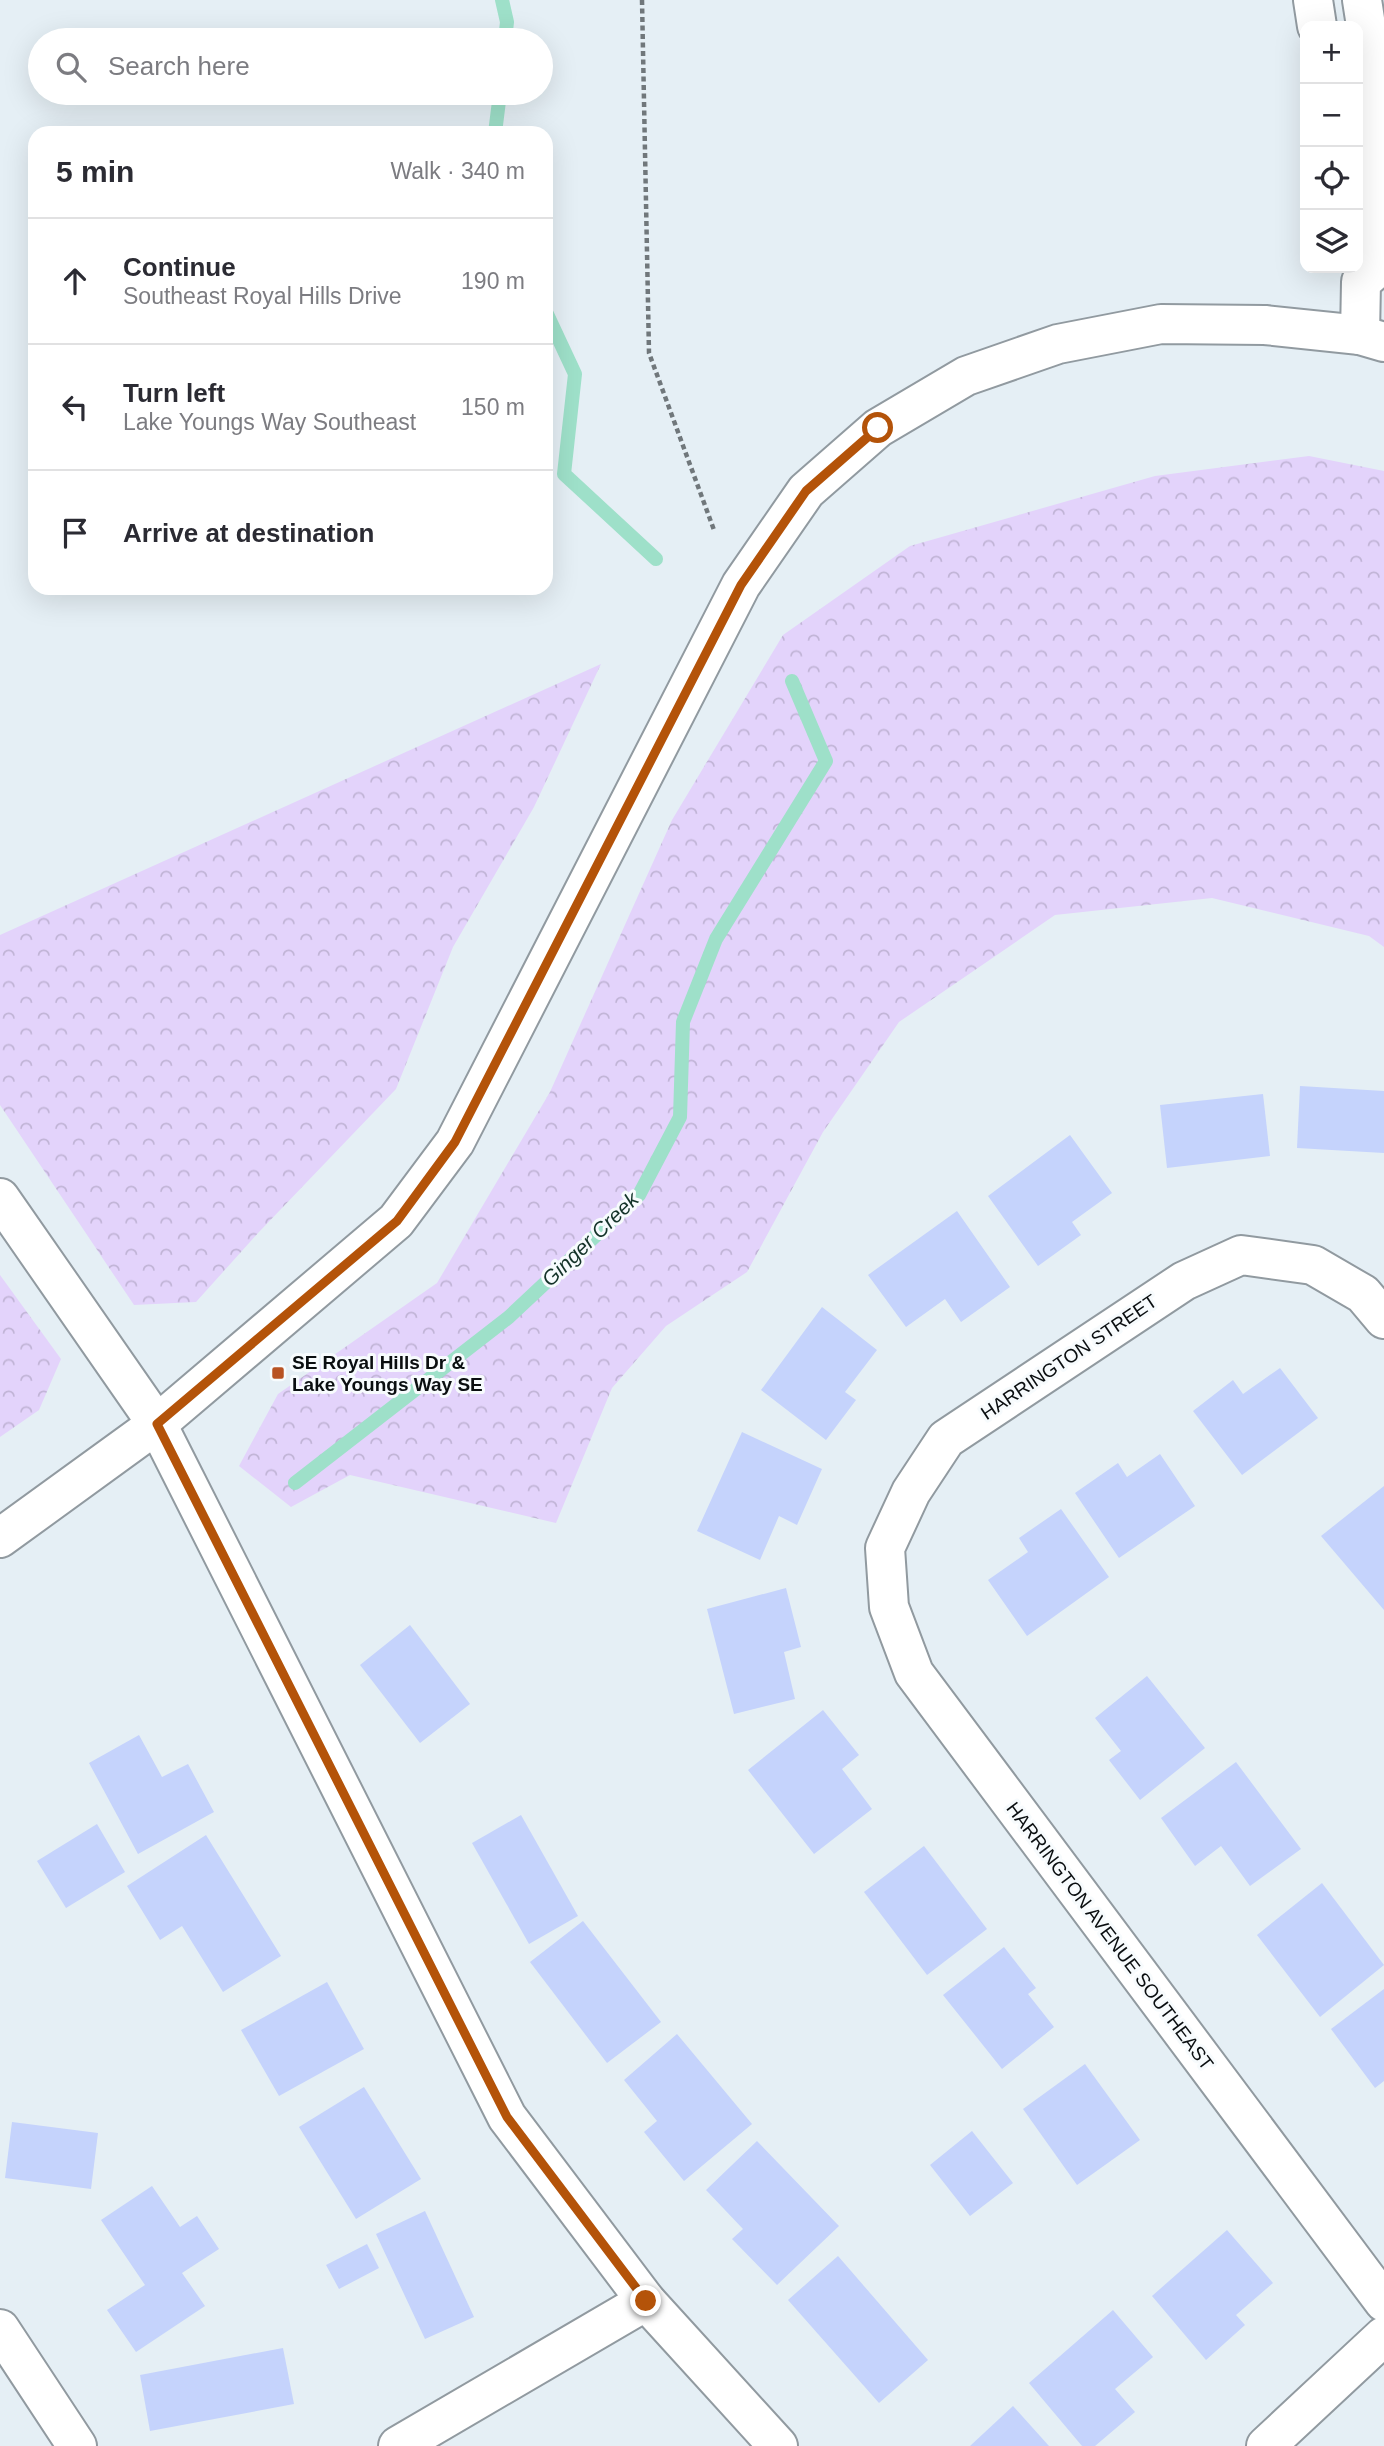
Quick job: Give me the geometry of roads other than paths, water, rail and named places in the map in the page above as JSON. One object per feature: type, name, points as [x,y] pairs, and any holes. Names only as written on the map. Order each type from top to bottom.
[{"type":"street","points":[[1313,0],[1316,21]]},
{"type":"street","points":[[0,1538],[157,1424],[397,1221],[455,1142],[741,585],[806,491],[878,428],[966,376],[1058,344],[1161,324],[1265,325],[1372,338],[1351,275],[1382,264],[1381,121],[1362,0]]},
{"type":"street","points":[[0,1198],[157,1424],[507,2117],[646,2301],[778,2446]]},
{"type":"street","name":"HARRINGTON STREET","points":[[885,1548],[911,1492],[946,1439],[1184,1281],[1241,1255],[1313,1265],[1363,1294],[1384,1320]]},
{"type":"street","name":"HARRINGTON AVENUE SOUTHEAST","points":[[885,1548],[889,1607],[914,1673],[1384,2302]]},
{"type":"street","points":[[398,2446],[646,2301]]},
{"type":"street","points":[[0,2329],[77,2446]]},
{"type":"street","points":[[1266,2446],[1384,2336]]},
{"type":"waterway","name":"Ginger Creek","points":[[502,0],[506,28]]},
{"type":"waterway","name":"Ginger Creek","points":[[496,126],[498,105]]},
{"type":"waterway","name":"Ginger Creek","points":[[553,327],[575,374],[564,474],[656,559]]},
{"type":"waterway","name":"Ginger Creek","points":[[295,1483],[509,1317],[639,1195],[680,1117],[683,1022],[716,939],[826,761],[792,681]]},
{"type":"place","name":"SE Royal Hills Dr & Lake Youngs Way SE","points":[[278,1373]]}]
